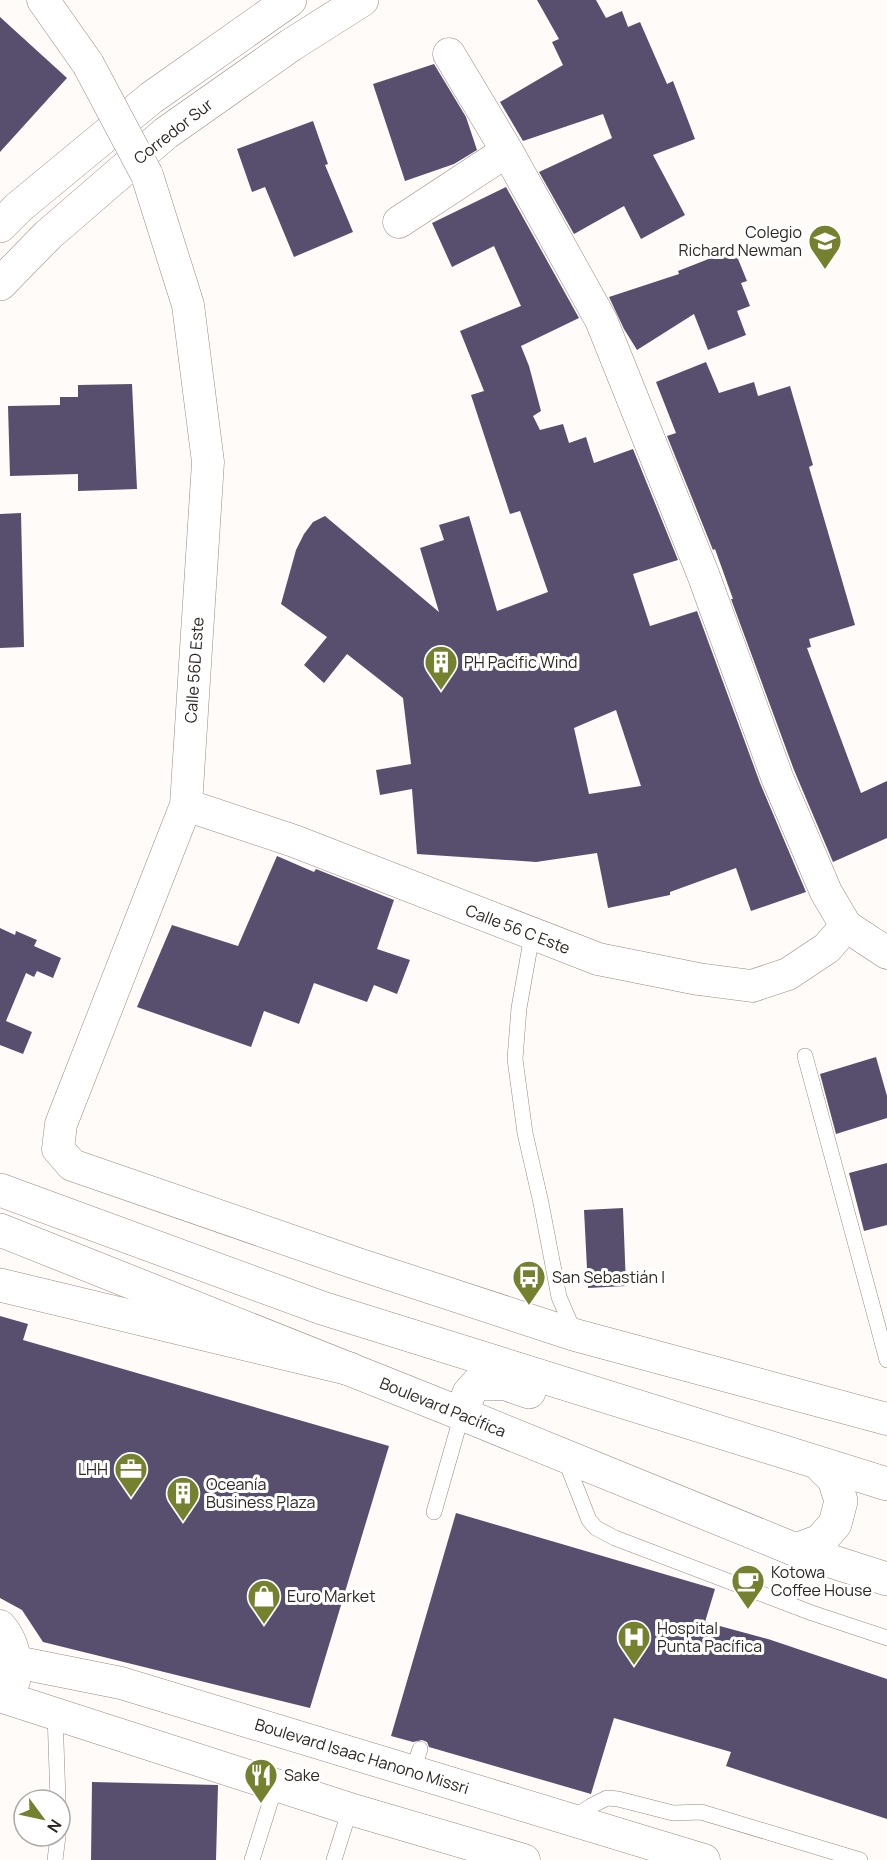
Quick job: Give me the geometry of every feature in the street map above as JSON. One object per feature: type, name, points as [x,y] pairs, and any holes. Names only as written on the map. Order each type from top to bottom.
[{"type":"main road","points":[[0,226],[19,207],[151,98],[290,0]]},
{"type":"main road","name":"Corredor Sur","points":[[0,284],[48,235],[166,133],[291,45],[362,0]]},
{"type":"main road","points":[[0,1190],[322,1308],[887,1484]]},
{"type":"main road","name":"Boulevard Pacífica","points":[[0,1230],[796,1550],[887,1579]]},
{"type":"main road","points":[[0,1285],[350,1369]]},
{"type":"main road","points":[[462,1414],[469,1393],[478,1383],[506,1384],[603,1418],[635,1405]]},
{"type":"main road","points":[[796,1550],[820,1541],[836,1524],[841,1502],[834,1479],[818,1463]]},
{"type":"street","name":"Calle 56D Este","points":[[43,0],[88,64],[147,175],[188,305],[208,462],[186,805],[61,1124],[58,1149],[72,1165],[347,1260],[575,1335]]},
{"type":"street","points":[[449,54],[507,151],[602,320],[703,574],[777,777],[826,892],[846,926],[887,954]]},
{"type":"street","points":[[399,222],[507,151]]},
{"type":"street","name":"Calle 56 C Este","points":[[186,805],[294,841],[598,959],[698,979],[753,986],[788,974],[827,948],[846,926]]},
{"type":"street","points":[[575,1335],[887,1419]]},
{"type":"street","points":[[0,1626],[12,1644],[16,1662],[14,1681],[3,1701],[55,1714],[350,1809],[524,1860]]},
{"type":"street","name":"Boulevard Isaac Hanono Missri","points":[[16,1662],[121,1683],[417,1760],[571,1819],[704,1860]]},
{"type":"lane","points":[[532,935],[519,1008],[515,1059],[525,1132],[559,1297],[575,1335]]},
{"type":"lane","points":[[805,1056],[887,1360]]},
{"type":"lane","points":[[434,1512],[462,1414]]},
{"type":"lane","points":[[564,1456],[589,1520],[596,1528],[615,1538],[779,1600],[887,1638]]},
{"type":"lane","points":[[55,1714],[58,1788]]},
{"type":"lane","points":[[252,1860],[276,1784]]},
{"type":"lane","points":[[571,1819],[607,1798],[618,1799],[673,1813],[701,1812],[860,1860]]},
{"type":"lane","points":[[334,1860],[350,1809]]},
{"type":"building","points":[[537,0],[596,0],[606,18],[622,11],[628,27],[640,22],[667,84],[673,81],[695,139],[653,155],[685,215],[641,239],[624,206],[574,234],[539,172],[612,138],[603,114],[523,141],[500,102],[563,65],[552,42],[559,39]]},
{"type":"building","points":[[0,17],[67,78],[0,152]]},
{"type":"building","points":[[434,64],[466,117],[477,150],[454,164],[405,181],[373,84]]},
{"type":"building","points":[[313,121],[328,164],[325,165],[353,232],[294,257],[265,187],[252,192],[237,149]]},
{"type":"building","points":[[506,187],[579,318],[521,346],[541,411],[533,416],[540,430],[563,424],[569,443],[586,437],[594,463],[633,449],[678,560],[633,574],[650,626],[697,611],[760,783],[806,892],[751,911],[736,868],[670,892],[670,895],[608,908],[597,853],[536,862],[417,854],[412,789],[380,795],[376,770],[411,764],[403,698],[347,654],[324,683],[304,665],[327,637],[281,604],[296,550],[304,534],[313,522],[325,516],[439,612],[420,548],[444,540],[439,525],[469,516],[497,611],[548,592],[520,511],[510,514],[471,395],[484,391],[460,331],[521,306],[494,246],[452,267],[432,223]],"holes":[[[616,710],[641,786],[589,794],[574,728]]]},
{"type":"building","points":[[734,249],[747,281],[741,283],[750,306],[737,311],[746,335],[708,350],[694,314],[637,350],[609,297],[679,274],[678,271]]},
{"type":"building","points":[[706,362],[719,393],[754,382],[758,396],[790,386],[813,465],[809,467],[855,625],[809,639],[811,647],[807,648],[861,793],[887,781],[887,838],[833,862],[794,770],[715,549],[713,550],[667,436],[676,433],[656,382]]},
{"type":"building","points":[[132,384],[137,489],[78,491],[78,474],[10,476],[8,406],[60,405],[60,397],[78,397],[78,385]]},
{"type":"building","points":[[21,513],[24,647],[0,648],[0,514]]},
{"type":"building","points":[[277,856],[314,872],[316,869],[394,900],[377,949],[410,960],[397,994],[374,985],[367,1002],[314,983],[299,1024],[264,1011],[251,1047],[137,1007],[172,925],[238,946]]},
{"type":"building","points":[[0,928],[15,935],[16,931],[37,940],[34,946],[61,958],[53,978],[37,971],[34,977],[26,973],[6,1021],[32,1032],[23,1054],[0,1045]]},
{"type":"building","points":[[876,1057],[887,1096],[887,1118],[836,1134],[820,1074]]},
{"type":"building","points":[[887,1163],[887,1225],[864,1231],[849,1173]]},
{"type":"building","points":[[623,1208],[626,1286],[588,1288],[584,1210]]},
{"type":"building","name":"Oceanía Business Plaza","points":[[0,1316],[28,1324],[23,1340],[389,1446],[310,1708],[43,1642],[22,1610],[0,1598]]},
{"type":"building","points":[[456,1513],[715,1589],[705,1622],[768,1639],[887,1679],[887,1819],[726,1766],[731,1752],[614,1718],[591,1794],[429,1747],[427,1742],[422,1740],[413,1742],[391,1736]]},
{"type":"building","points":[[92,1782],[218,1785],[216,1860],[91,1860]]},
{"type":"place","name":"Colegio Richard Newman","points":[[825,270]]},
{"type":"place","name":"PH Pacific Wind","points":[[441,691]]},
{"type":"place","name":"San Sebastián I","points":[[529,1306]]},
{"type":"place","name":"LHH","points":[[131,1498]]},
{"type":"place","name":"Oceanía Business Plaza","points":[[183,1522]]},
{"type":"place","name":"Kotowa Coffee House","points":[[748,1610]]},
{"type":"place","name":"Euro Market","points":[[264,1625]]},
{"type":"place","name":"Hospital Punta Pacífica","points":[[634,1666]]},
{"type":"place","name":"Sake","points":[[261,1804]]}]
